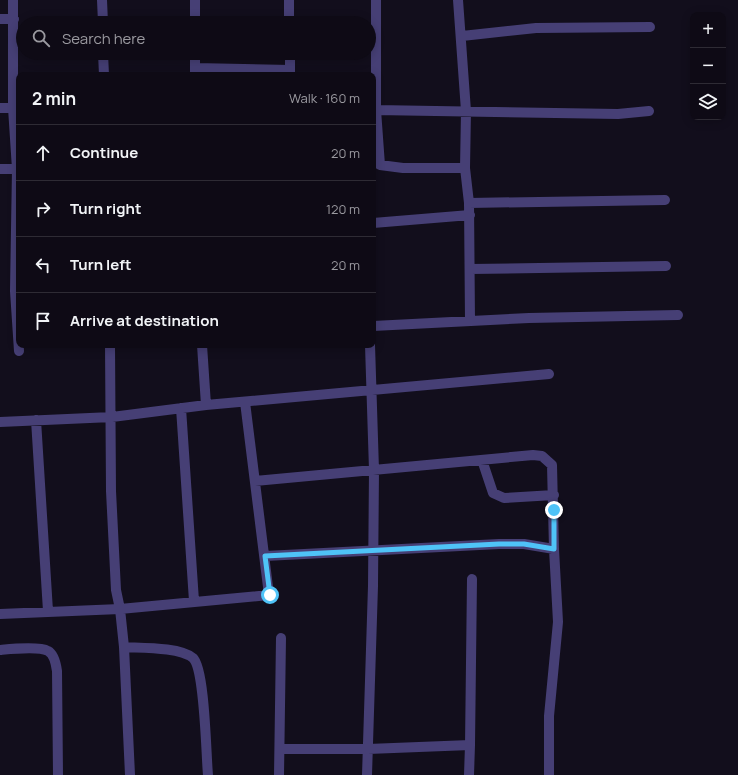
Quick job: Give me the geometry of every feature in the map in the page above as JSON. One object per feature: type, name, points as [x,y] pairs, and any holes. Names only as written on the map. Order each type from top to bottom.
[{"type":"street","points":[[13,0],[13,108],[16,154]]},
{"type":"street","points":[[102,0],[103,16]]},
{"type":"street","points":[[195,0],[195,16]]},
{"type":"street","points":[[288,0],[289,16]]},
{"type":"street","points":[[376,0],[376,142],[380,165],[403,168],[466,168]]},
{"type":"street","points":[[458,0],[462,36],[466,111],[466,168],[470,215],[470,321]]},
{"type":"street","points":[[0,19],[14,19]]},
{"type":"street","points":[[462,36],[536,28],[650,27]]},
{"type":"street","points":[[104,60],[104,72]]},
{"type":"street","points":[[195,60],[195,72]]},
{"type":"street","points":[[290,60],[290,72]]},
{"type":"street","points":[[0,108],[13,108]]},
{"type":"street","points":[[376,110],[618,114],[648,112]]},
{"type":"street","points":[[0,169],[16,169]]},
{"type":"street","points":[[469,203],[665,200]]},
{"type":"street","points":[[376,224],[470,215]]},
{"type":"street","points":[[470,269],[666,266]]},
{"type":"street","points":[[376,326],[470,321],[678,315]]},
{"type":"street","points":[[110,348],[112,417],[111,491],[116,590],[120,608],[124,647],[130,775]]},
{"type":"street","points":[[202,348],[206,405]]},
{"type":"street","points":[[367,775],[374,470],[370,390],[370,348]]},
{"type":"street","points":[[0,422],[112,417],[206,405],[549,374]]},
{"type":"street","points":[[0,614],[120,608],[270,595],[245,402]]},
{"type":"street","points":[[181,408],[194,601]]},
{"type":"street","points":[[36,420],[48,611]]},
{"type":"street","points":[[255,481],[533,455],[542,456],[552,465],[554,495],[554,549],[558,622],[549,716],[549,775]]},
{"type":"street","points":[[482,460],[493,493],[504,498],[554,495]]},
{"type":"street","points":[[265,556],[524,544],[554,549]]},
{"type":"street","points":[[469,775],[472,579]]},
{"type":"street","points":[[279,775],[282,638]]},
{"type":"street","points":[[124,647],[177,651],[193,658],[198,666],[203,704],[208,775]]},
{"type":"street","points":[[0,650],[41,649],[49,651],[54,659],[57,671],[58,775]]},
{"type":"street","points":[[280,749],[368,749],[470,745]]},
{"type":"route","points":[[270,595],[265,556],[296,556],[499,544],[524,544],[554,549],[554,510]]}]
